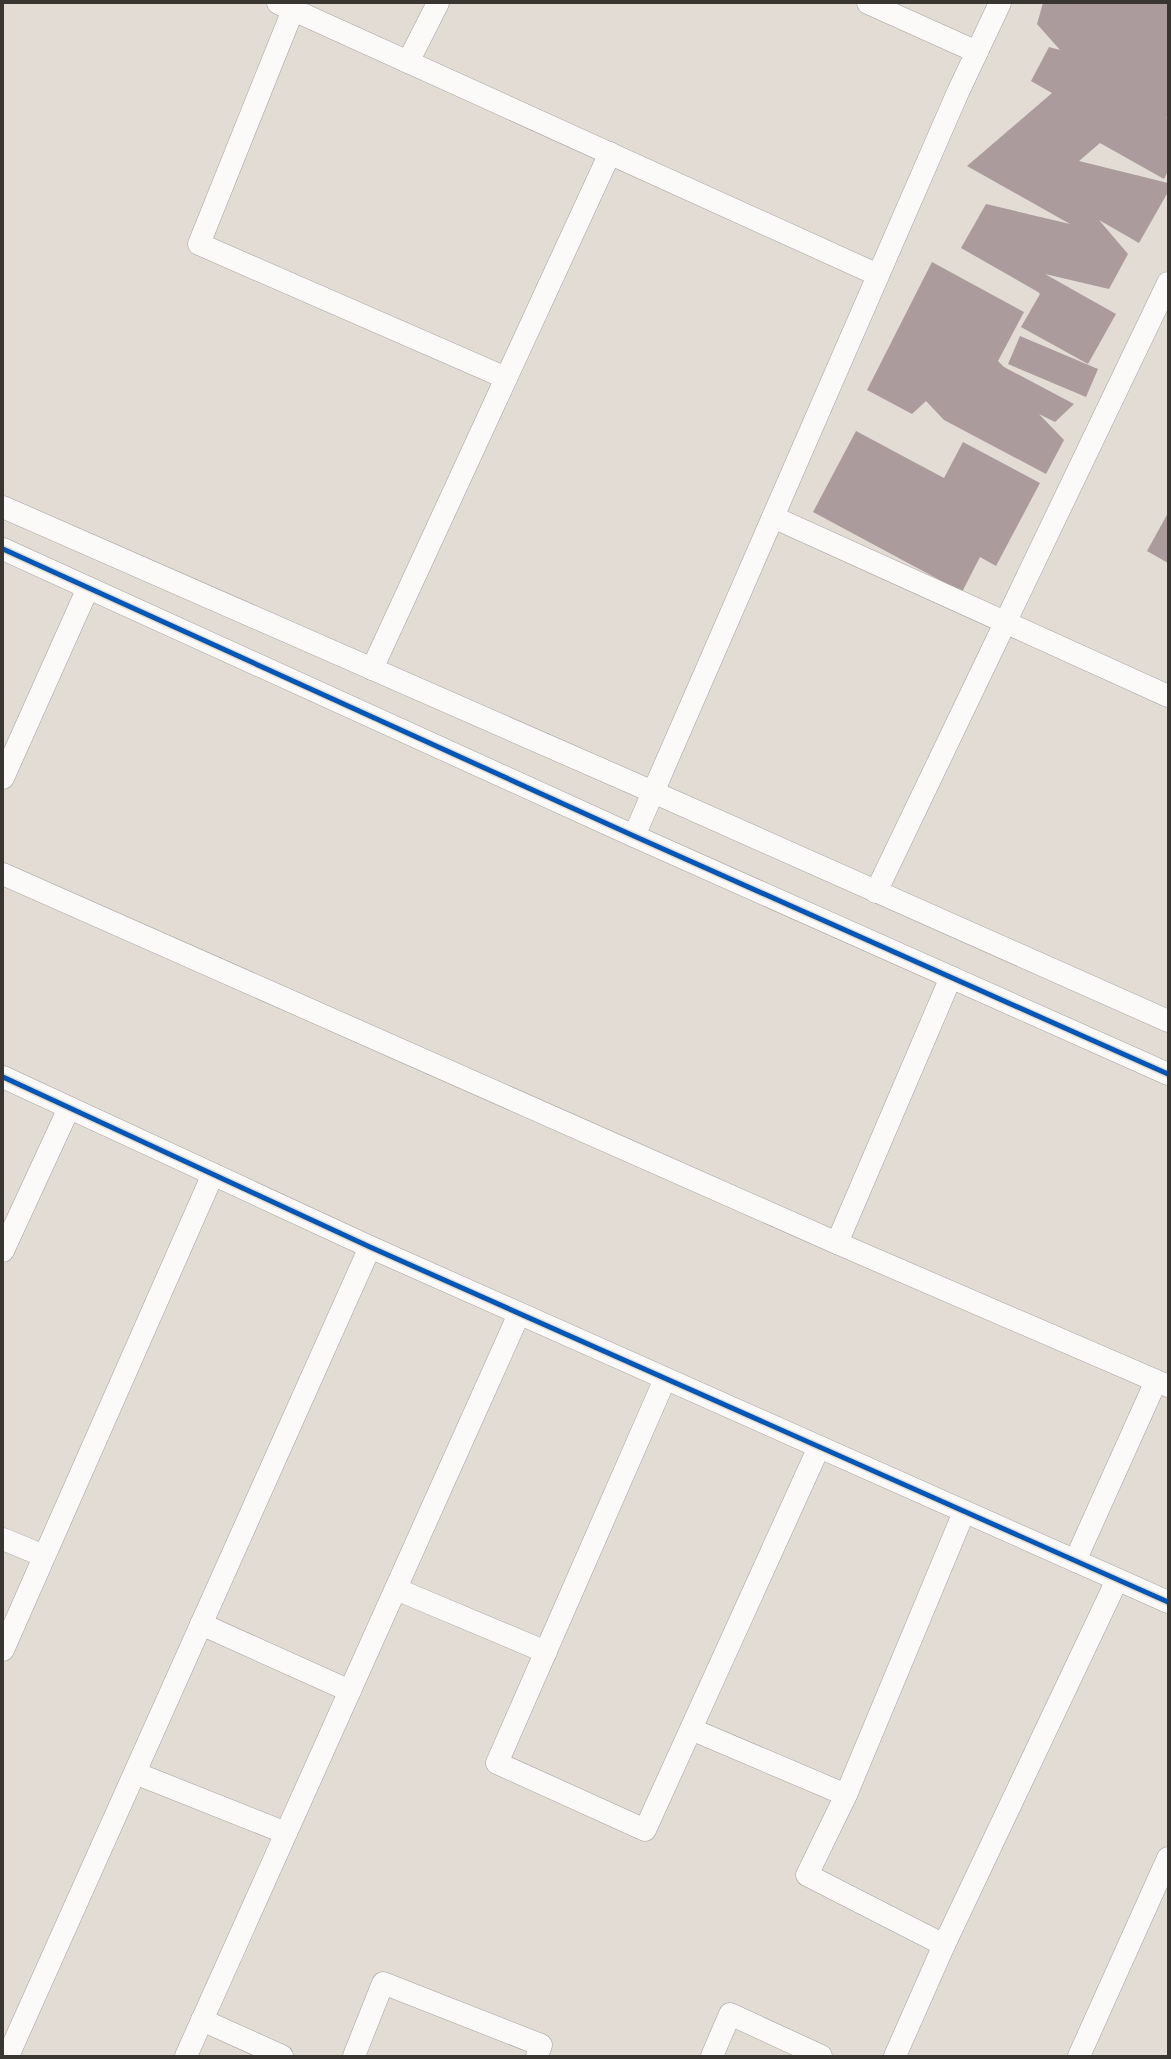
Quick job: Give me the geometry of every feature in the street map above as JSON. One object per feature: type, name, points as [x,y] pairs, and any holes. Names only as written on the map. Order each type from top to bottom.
[{"type":"street","points":[[408,62],[438,3]]},
{"type":"street","points":[[868,3],[977,52]]},
{"type":"street","points":[[634,836],[878,275],[1000,3]]},
{"type":"street","points":[[506,378],[199,244],[285,6],[878,275]]},
{"type":"street","points":[[372,669],[610,153]]},
{"type":"street","points":[[876,892],[1168,283]]},
{"type":"street","points":[[3,507],[653,792],[1168,1022]]},
{"type":"street","points":[[772,517],[1168,696]]},
{"type":"street","points":[[3,549],[634,836],[1168,1074]]},
{"type":"street","points":[[3,778],[88,588]]},
{"type":"street","points":[[3,874],[837,1243],[1162,1384],[1075,1561]]},
{"type":"street","points":[[837,1243],[952,977]]},
{"type":"street","points":[[3,1077],[370,1247],[1168,1602]]},
{"type":"street","points":[[3,1251],[70,1108]]},
{"type":"street","points":[[3,1650],[213,1174]]},
{"type":"street","points":[[8,2056],[370,1247]]},
{"type":"street","points":[[186,2056],[519,1314]]},
{"type":"street","points":[[666,1379],[497,1763],[645,1830],[819,1447]]},
{"type":"street","points":[[944,1945],[807,1875],[846,1795],[964,1512]]},
{"type":"street","points":[[3,1539],[44,1556]]},
{"type":"street","points":[[894,2056],[944,1945],[1117,1580]]},
{"type":"street","points":[[396,1589],[546,1652]]},
{"type":"street","points":[[201,1624],[350,1691]]},
{"type":"street","points":[[690,1729],[846,1795]]},
{"type":"street","points":[[134,1773],[286,1833]]},
{"type":"street","points":[[1079,2056],[1168,1858]]},
{"type":"street","points":[[354,2056],[383,1983],[541,2045],[536,2056]]},
{"type":"street","points":[[712,2056],[730,2014],[821,2056]]},
{"type":"street","points":[[202,2020],[282,2056]]},
{"type":"building","points":[[1043,3],[1168,3],[1168,118],[1166,117],[1168,120],[1168,171],[1164,179],[1100,143],[1079,161],[1168,183],[1168,192],[1139,243],[1099,220],[1128,254],[1109,289],[1045,274],[1116,314],[1088,364],[1021,327],[1040,294],[1038,292],[961,248],[986,204],[1070,224],[967,166],[1052,93],[1031,81],[1049,47],[1060,50],[1037,24]]},
{"type":"building","points":[[932,262],[1024,312],[998,361],[1004,367],[1074,404],[1055,422],[1039,414],[1064,440],[1046,474],[944,420],[926,401],[912,414],[867,390]]},
{"type":"building","points":[[1020,336],[1098,369],[1086,397],[1008,364]]},
{"type":"building","points":[[856,431],[944,478],[963,442],[1040,483],[996,566],[980,557],[962,592],[813,512]]},
{"type":"building","points":[[1168,513],[1168,563],[1147,551]]},
{"type":"cycle path","points":[[3,549],[634,836],[1168,1074]]},
{"type":"cycle path","points":[[3,1077],[370,1247],[1168,1602]]}]
